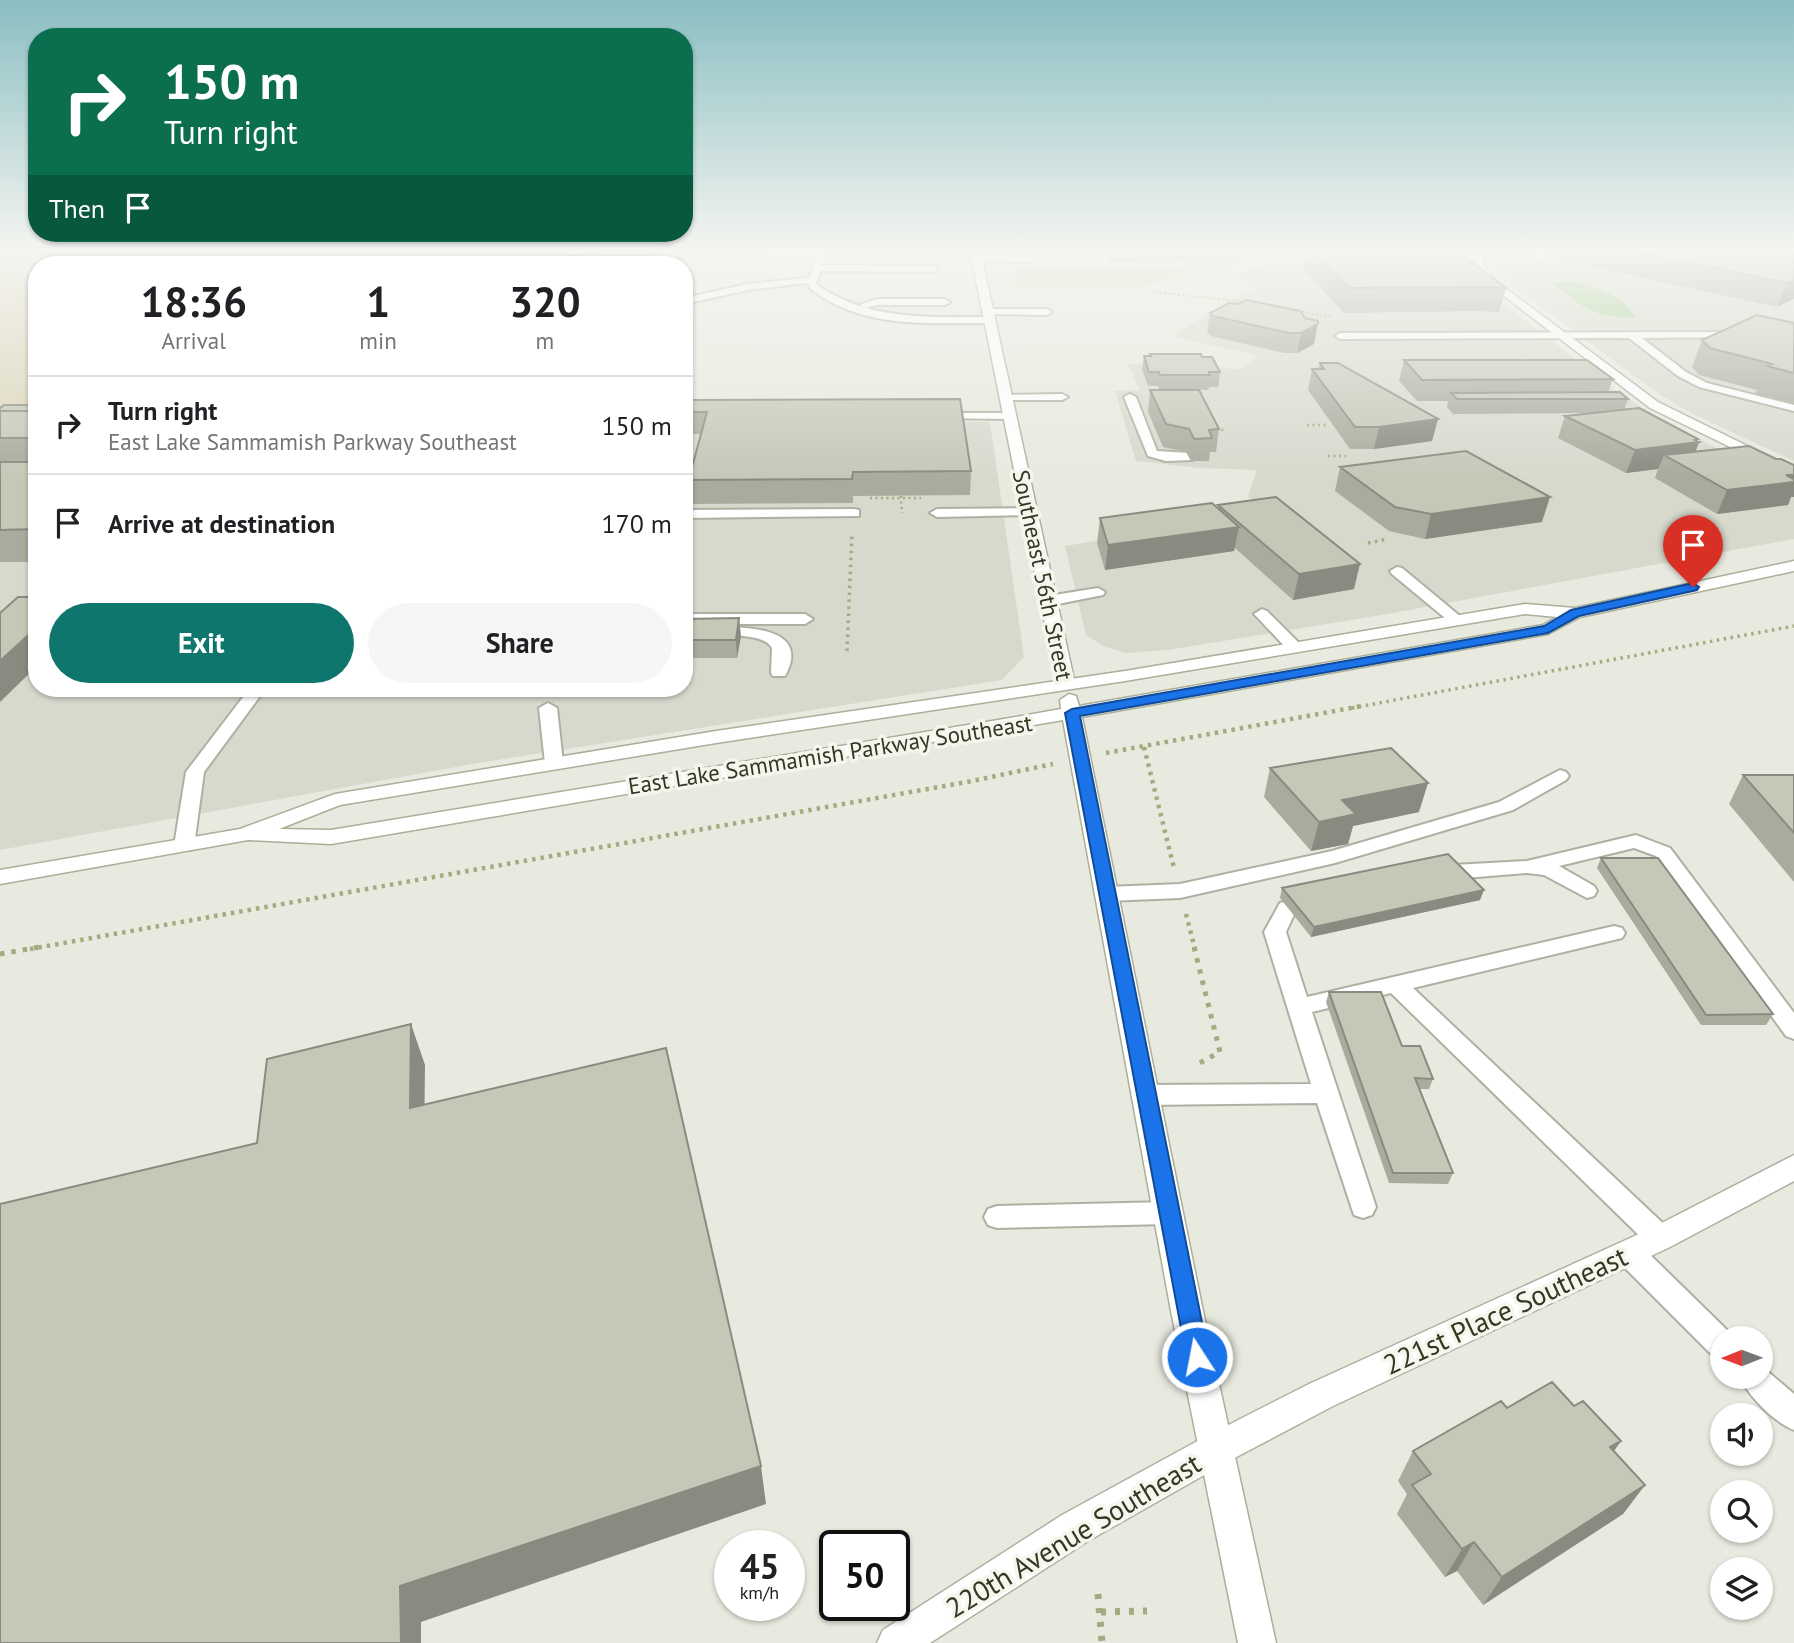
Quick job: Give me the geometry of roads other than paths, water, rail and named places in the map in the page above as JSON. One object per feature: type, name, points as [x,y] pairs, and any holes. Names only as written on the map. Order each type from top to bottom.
[{"type":"main road","name":"Southeast 56th Street","points":[[990,327],[1072,713],[1168,1213],[1256,1643]]},
{"type":"main road","points":[[1550,327],[1654,405],[1794,474]]},
{"type":"main road","name":"East Lake Sammamish Parkway Southeast","points":[[0,877],[244,835],[335,800],[1525,609],[1575,613],[1794,566]]},
{"type":"main road","name":"East Lake Sammamish Parkway Southeast","points":[[244,835],[331,837],[1072,713],[1548,629],[1575,613]]},
{"type":"main road","points":[[281,836],[333,815],[537,780],[549,776],[554,770],[554,763]]},
{"type":"main road","name":"221st Place Southeast","points":[[1215,1450],[1321,1395],[1660,1238],[1794,1167]]},
{"type":"main road","name":"220th Avenue Southeast","points":[[896,1643],[1075,1528],[1215,1450]]},
{"type":"lane","points":[[1632,335],[1682,374],[1703,385],[1794,408]]},
{"type":"lane","points":[[1340,336],[1750,335]]},
{"type":"lane","points":[[1006,398],[1062,397]]},
{"type":"lane","points":[[1130,397],[1152,453],[1166,457],[1189,457]]},
{"type":"lane","points":[[928,416],[1010,416]]},
{"type":"lane","points":[[937,513],[1030,512]]},
{"type":"lane","points":[[693,514],[853,518]]},
{"type":"lane","points":[[1397,571],[1456,620]]},
{"type":"lane","points":[[1048,601],[1098,593]]},
{"type":"lane","points":[[1262,614],[1294,648]]},
{"type":"lane","points":[[693,619],[805,619]]},
{"type":"lane","points":[[693,633],[747,633],[772,638],[778,643],[781,652],[779,673]]},
{"type":"lane","points":[[184,846],[195,772],[251,697]]},
{"type":"lane","points":[[548,708],[554,763]]},
{"type":"lane","points":[[1107,894],[1180,891],[1335,857],[1506,806],[1560,776]]},
{"type":"lane","points":[[1528,867],[1636,841],[1663,852],[1794,1030]]},
{"type":"lane","points":[[1452,872],[1528,867],[1549,869],[1587,891]]},
{"type":"lane","points":[[1287,908],[1275,932],[1363,1207]]},
{"type":"lane","points":[[1299,1007],[1614,933]]},
{"type":"lane","points":[[1395,984],[1660,1238]]},
{"type":"lane","points":[[1145,1095],[1326,1093]]},
{"type":"lane","points":[[997,1217],[1168,1213]]},
{"type":"lane","points":[[1629,1253],[1710,1333]]},
{"type":"lane","points":[[1768,1390],[1794,1415]]}]
